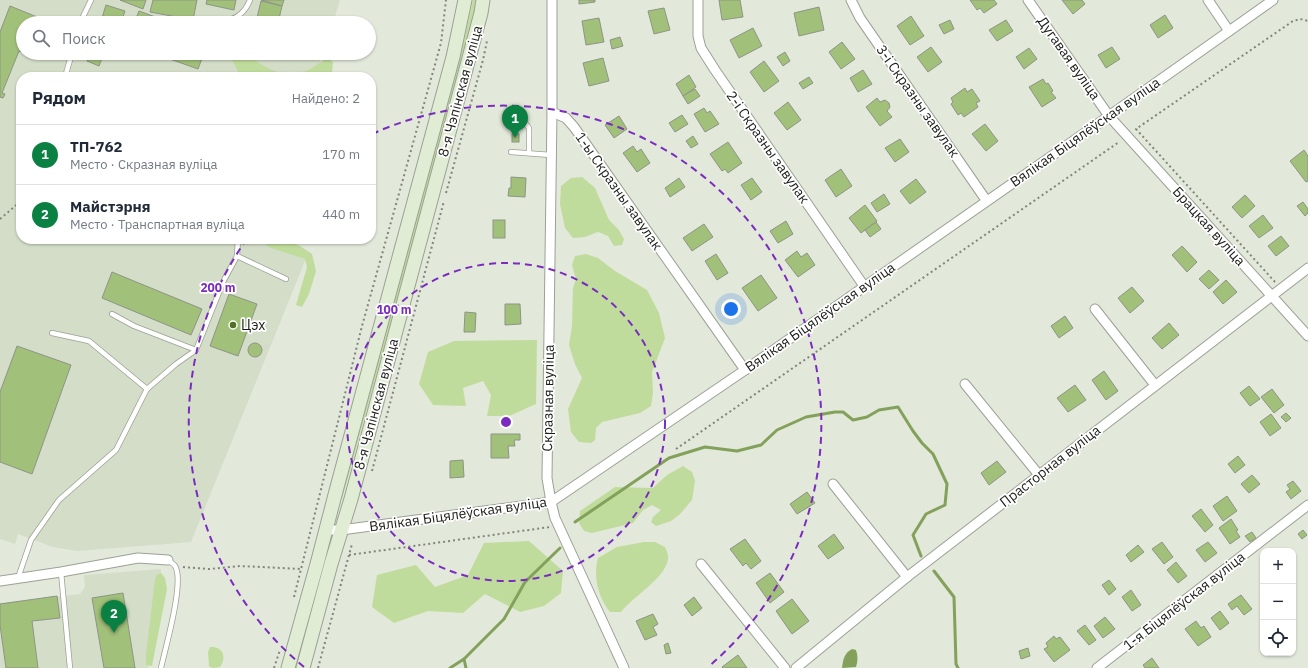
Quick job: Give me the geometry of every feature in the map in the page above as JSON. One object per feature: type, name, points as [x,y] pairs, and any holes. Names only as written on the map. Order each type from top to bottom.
[{"type":"main road","name":"8-я Чэпінская вуліца","points":[[288,668],[453,57],[465,0]]},
{"type":"main road","name":"8-я Чэпінская вуліца","points":[[303,668],[351,498],[469,58],[481,13],[482,0]]},
{"type":"street","points":[[552,0],[552,112]]},
{"type":"street","name":"2-і Скразны завулак","points":[[698,0],[698,36],[701,48],[864,286]]},
{"type":"street","name":"3-і Скразны завулак","points":[[851,0],[860,18],[986,200]]},
{"type":"street","name":"Дугавая вуліца","points":[[1028,0],[1109,116]]},
{"type":"street","points":[[1208,0],[1229,31]]},
{"type":"street","name":"Вялікая Біцялёўская вуліца","points":[[326,530],[341,530],[550,502],[744,370],[1273,0]]},
{"type":"street","name":"Скразная вуліца","points":[[552,112],[547,478],[550,502],[559,526],[624,668]]},
{"type":"street","name":"1-ы Скразны завулак","points":[[552,112],[566,118],[574,127],[744,370]]},
{"type":"street","name":"Брацкая вуліца","points":[[1109,116],[1308,336]]},
{"type":"street","name":"Прасторная вуліца","points":[[796,668],[907,577],[1308,268]]},
{"type":"street","points":[[1095,309],[1155,385]]},
{"type":"street","points":[[965,384],[1039,475]]},
{"type":"street","points":[[833,484],[907,577]]},
{"type":"street","name":"1-я Біцялёўская вуліца","points":[[1097,668],[1308,505]]},
{"type":"street","points":[[0,581],[138,558],[168,560]]},
{"type":"street","points":[[701,564],[785,668]]},
{"type":"lane","points":[[84,16],[91,0]]},
{"type":"lane","points":[[239,16],[248,5],[250,0]]},
{"type":"lane","points":[[66,72],[70,60]]},
{"type":"lane","points":[[511,122],[525,123],[529,128],[529,153]]},
{"type":"lane","points":[[511,152],[551,154]]},
{"type":"lane","points":[[18,578],[31,540],[59,500],[116,450],[147,389],[176,364],[196,350],[224,280],[237,256],[238,244]]},
{"type":"lane","points":[[237,256],[286,279]]},
{"type":"lane","points":[[112,314],[134,326],[196,350]]},
{"type":"lane","points":[[52,333],[89,340],[147,389]]},
{"type":"lane","points":[[161,668],[178,592],[176,567],[168,560]]},
{"type":"lane","points":[[61,572],[70,668]]},
{"type":"path","points":[[294,598],[362,326],[441,43],[446,0]]},
{"type":"path","points":[[676,449],[1136,129],[1293,22],[1300,19],[1308,21]]},
{"type":"path","points":[[370,477],[488,37]]},
{"type":"path","points":[[1136,129],[1282,289]]},
{"type":"path","points":[[0,219],[16,205]]},
{"type":"path","points":[[349,554],[559,526]]},
{"type":"path","points":[[318,668],[352,544]]},
{"type":"path","points":[[176,567],[209,569],[240,566],[302,569]]},
{"type":"path","points":[[274,668],[280,648]]},
{"type":"shaded area","points":[[0,0],[340,0],[335,16],[16,16],[16,60],[321,60],[317,72],[16,72],[16,244],[277,244],[307,256],[191,542],[77,551],[53,547],[18,534],[15,544],[0,539]]},
{"type":"shaded area","points":[[473,0],[477,0],[464,59],[342,499],[340,498],[460,59]]},
{"type":"shaded area","points":[[232,60],[255,60],[269,69],[278,72],[238,72]]},
{"type":"shaded area","points":[[324,60],[330,60],[333,62],[332,72],[304,72]]},
{"type":"shaded area","points":[[582,177],[595,188],[609,220],[618,229],[624,239],[622,245],[614,246],[608,236],[598,232],[585,237],[573,238],[565,228],[560,204],[561,186],[571,178]]},
{"type":"shaded area","points":[[264,244],[295,244],[312,254],[316,271],[309,294],[302,307],[296,305],[307,267],[305,259],[271,248]]},
{"type":"shaded area","points":[[586,254],[598,258],[615,271],[647,290],[659,313],[665,338],[652,372],[653,393],[651,406],[640,413],[602,422],[596,428],[595,440],[591,443],[579,442],[571,432],[568,409],[582,378],[575,364],[569,345],[572,326],[573,288],[576,279],[572,265],[575,256]]},
{"type":"shaded area","points":[[537,340],[536,404],[509,416],[487,416],[491,395],[483,381],[463,388],[466,406],[433,405],[419,384],[428,352],[454,341]]},
{"type":"shaded area","points":[[683,466],[692,472],[695,481],[692,500],[680,514],[671,521],[656,526],[651,522],[653,517],[661,510],[652,505],[643,510],[633,523],[592,533],[584,531],[579,523],[580,511],[615,487],[653,488],[667,475]]},
{"type":"shaded area","points":[[529,541],[563,571],[561,593],[544,606],[520,612],[485,594],[463,613],[428,611],[394,623],[372,607],[377,575],[416,565],[435,587],[468,575],[484,543]]},
{"type":"shaded area","points":[[644,542],[655,542],[665,547],[668,554],[666,566],[655,580],[621,612],[610,612],[602,600],[596,579],[598,558],[617,547]]},
{"type":"shaded area","points":[[161,569],[148,668],[0,668],[0,603],[80,594],[85,587],[84,575]]},
{"type":"shaded area","points":[[161,573],[165,578],[167,589],[152,666],[146,665],[146,655],[155,579],[157,575]]},
{"type":"shaded area","points":[[210,647],[221,650],[223,660],[220,667],[212,668],[209,666],[208,652]]},
{"type":"shaded area","points":[[852,649],[856,650],[857,652],[858,658],[856,667],[842,668],[843,660]]},
{"type":"building","points":[[120,0],[146,0],[143,9]]},
{"type":"building","points":[[153,0],[197,0],[194,16],[172,16],[150,12]]},
{"type":"building","points":[[207,0],[236,0],[234,10],[206,4]]},
{"type":"building","points":[[261,0],[284,0],[282,6]]},
{"type":"building","points":[[579,0],[595,0],[595,2],[579,4]]},
{"type":"building","points":[[719,0],[740,0],[743,17],[722,20]]},
{"type":"building","points":[[970,0],[994,0],[997,4],[984,13],[980,8],[977,10]]},
{"type":"building","points":[[1062,0],[1082,0],[1085,4],[1073,14]]},
{"type":"building","points":[[261,1],[282,6],[280,16],[257,16]]},
{"type":"building","points":[[106,5],[125,11],[123,16],[103,16]]},
{"type":"building","points":[[10,6],[35,16],[16,16],[16,58],[2,93],[5,94],[3,98],[0,97],[0,32]]},
{"type":"building","points":[[819,7],[824,30],[799,36],[794,13]]},
{"type":"building","points":[[664,8],[670,30],[654,34],[648,11]]},
{"type":"building","points":[[139,11],[153,16],[137,16]]},
{"type":"building","points":[[1165,15],[1173,28],[1158,38],[1150,25]]},
{"type":"building","points":[[911,16],[924,36],[910,45],[897,26]]},
{"type":"building","points":[[599,18],[604,42],[586,45],[582,21]]},
{"type":"building","points":[[950,20],[954,29],[944,34],[939,25]]},
{"type":"building","points":[[1006,20],[1013,31],[997,41],[989,30]]},
{"type":"building","points":[[753,28],[762,46],[739,58],[730,40]]},
{"type":"building","points":[[620,37],[623,46],[612,49],[610,40]]},
{"type":"building","points":[[842,42],[855,59],[841,69],[829,52]]},
{"type":"building","points":[[931,47],[942,62],[928,72],[917,57]]},
{"type":"building","points":[[1112,47],[1120,59],[1106,68],[1098,55]]},
{"type":"building","points":[[1029,48],[1037,59],[1024,69],[1016,57]]},
{"type":"building","points":[[785,52],[790,61],[783,66],[777,57]]},
{"type":"building","points":[[603,58],[609,81],[589,86],[583,63]]},
{"type":"building","points":[[87,60],[101,60],[99,66]]},
{"type":"building","points":[[173,60],[201,60],[198,69]]},
{"type":"building","points":[[764,61],[779,81],[764,92],[750,72]]},
{"type":"building","points":[[863,70],[872,84],[858,92],[850,78]]},
{"type":"building","points":[[689,75],[696,87],[683,96],[676,84]]},
{"type":"building","points":[[809,77],[813,83],[803,89],[799,83]]},
{"type":"building","points":[[1043,79],[1046,84],[1048,83],[1053,91],[1051,92],[1056,98],[1042,107],[1029,87]]},
{"type":"building","points":[[965,88],[967,92],[972,89],[980,101],[976,103],[978,107],[964,117],[961,113],[958,115],[951,104],[953,102],[951,98]]},
{"type":"building","points":[[695,89],[700,96],[688,104],[683,96]]},
{"type":"building","points":[[877,98],[880,102],[885,100],[889,103],[890,107],[887,111],[892,117],[880,126],[866,107]]},
{"type":"building","points":[[788,102],[801,120],[787,130],[774,113]]},
{"type":"building","points":[[704,108],[707,113],[710,111],[719,124],[705,132],[694,114]]},
{"type":"building","points":[[682,115],[688,124],[675,132],[669,123]]},
{"type":"building","points":[[619,116],[627,129],[614,138],[605,125]]},
{"type":"building","points":[[985,124],[998,141],[986,151],[972,134]]},
{"type":"building","points":[[512,134],[519,134],[519,142],[512,142]]},
{"type":"building","points":[[693,136],[698,144],[691,148],[686,141]]},
{"type":"building","points":[[900,139],[909,152],[895,162],[885,148]]},
{"type":"building","points":[[728,142],[742,163],[728,173],[725,169],[722,171],[710,154]]},
{"type":"building","points":[[633,146],[637,152],[641,149],[650,163],[637,172],[623,153]]},
{"type":"building","points":[[1304,150],[1308,156],[1308,181],[1306,182],[1290,161]]},
{"type":"building","points":[[841,169],[852,186],[836,197],[825,180]]},
{"type":"building","points":[[511,177],[526,178],[525,197],[508,196],[509,188],[511,188]]},
{"type":"building","points":[[679,178],[685,187],[670,197],[665,188]]},
{"type":"building","points":[[752,178],[762,192],[751,200],[741,185]]},
{"type":"building","points":[[916,179],[926,192],[910,204],[900,191]]},
{"type":"building","points":[[884,194],[890,204],[877,212],[871,203]]},
{"type":"building","points":[[1245,195],[1255,206],[1242,218],[1232,207]]},
{"type":"building","points":[[1303,202],[1308,209],[1308,213],[1305,216],[1297,206]]},
{"type":"building","points":[[865,205],[877,221],[861,233],[849,218]]},
{"type":"building","points":[[1263,215],[1273,228],[1259,238],[1249,226]]},
{"type":"building","points":[[493,220],[505,220],[505,238],[493,238]]},
{"type":"building","points":[[786,221],[793,234],[778,243],[770,231]]},
{"type":"building","points":[[876,222],[881,229],[870,237],[865,230]]},
{"type":"building","points":[[704,224],[713,237],[692,251],[683,238]]},
{"type":"building","points":[[1281,236],[1289,246],[1276,256],[1268,246]]},
{"type":"building","points":[[1182,246],[1197,262],[1187,272],[1172,255]]},
{"type":"building","points":[[797,251],[801,257],[807,253],[815,265],[798,277],[785,260]]},
{"type":"building","points":[[716,254],[728,273],[717,280],[705,261]]},
{"type":"building","points":[[1209,270],[1219,280],[1209,289],[1199,279]]},
{"type":"building","points":[[112,272],[202,309],[191,335],[102,298]]},
{"type":"building","points":[[761,275],[777,298],[758,311],[742,288]]},
{"type":"building","points":[[1226,280],[1237,292],[1223,304],[1213,292]]},
{"type":"building","points":[[1132,287],[1144,301],[1130,313],[1118,298]]},
{"type":"building","name":"Цэх","points":[[229,294],[257,304],[238,356],[210,346]]},
{"type":"building","points":[[505,304],[520,304],[521,324],[505,325]]},
{"type":"building","points":[[465,312],[476,313],[475,332],[464,332]]},
{"type":"building","points":[[1065,316],[1073,328],[1059,338],[1051,326]]},
{"type":"building","points":[[1169,323],[1179,335],[1162,349],[1152,338]]},
{"type":"building","points":[[252,343],[258,343],[262,347],[262,353],[258,357],[252,357],[248,353],[248,347]]},
{"type":"building","points":[[17,346],[71,365],[32,474],[0,462],[0,392]]},
{"type":"building","points":[[1104,371],[1118,391],[1106,400],[1092,380]]},
{"type":"building","points":[[1075,385],[1086,400],[1068,412],[1057,398]]},
{"type":"building","points":[[1249,386],[1260,399],[1250,406],[1240,393]]},
{"type":"building","points":[[1272,389],[1284,405],[1274,413],[1261,397]]},
{"type":"building","points":[[1286,413],[1291,418],[1286,422],[1281,417]]},
{"type":"building","points":[[1271,414],[1281,428],[1270,436],[1260,422]]},
{"type":"building","points":[[491,434],[520,434],[520,440],[514,440],[515,446],[508,446],[509,458],[491,458]]},
{"type":"building","points":[[1238,456],[1245,465],[1235,473],[1228,464]]},
{"type":"building","points":[[463,460],[464,477],[450,478],[450,461]]},
{"type":"building","points":[[997,461],[1006,472],[989,485],[981,473]]},
{"type":"building","points":[[1252,475],[1260,484],[1249,493],[1241,484]]},
{"type":"building","points":[[1293,481],[1301,491],[1291,499],[1286,492],[1290,489],[1287,485]]},
{"type":"building","points":[[807,492],[815,503],[797,514],[790,504]]},
{"type":"building","points":[[1227,496],[1237,511],[1223,521],[1213,506]]},
{"type":"building","points":[[1201,509],[1213,525],[1205,532],[1192,516]]},
{"type":"building","points":[[1231,519],[1238,530],[1236,531],[1240,537],[1230,544],[1219,528]]},
{"type":"building","points":[[1303,530],[1307,535],[1302,539],[1298,534]]},
{"type":"building","points":[[1252,532],[1256,538],[1250,542],[1245,536]]},
{"type":"building","points":[[834,534],[844,548],[828,559],[818,546]]},
{"type":"building","points":[[745,539],[761,561],[751,569],[746,563],[743,566],[730,549]]},
{"type":"building","points":[[1162,542],[1173,557],[1164,564],[1152,549]]},
{"type":"building","points":[[1208,542],[1217,553],[1205,562],[1196,550]]},
{"type":"building","points":[[1138,545],[1144,552],[1131,562],[1126,555]]},
{"type":"building","points":[[1176,562],[1187,576],[1178,583],[1167,570]]},
{"type":"building","points":[[770,573],[784,592],[770,603],[756,583]]},
{"type":"building","points":[[1109,580],[1116,589],[1109,595],[1102,585]]},
{"type":"building","points":[[1131,590],[1141,605],[1132,611],[1122,597]]},
{"type":"building","points":[[123,593],[135,668],[104,668],[92,598]]},
{"type":"building","points":[[1241,595],[1252,609],[1244,615],[1237,606],[1232,610],[1228,604]]},
{"type":"building","points":[[57,596],[60,618],[32,621],[38,668],[6,668],[0,625],[0,604]]},
{"type":"building","points":[[694,597],[702,608],[692,616],[684,605]]},
{"type":"building","points":[[792,599],[809,621],[792,634],[776,611]]},
{"type":"building","points":[[1220,611],[1229,623],[1220,630],[1211,618]]},
{"type":"building","points":[[653,614],[658,624],[653,627],[657,635],[645,640],[636,621]]},
{"type":"building","points":[[1105,617],[1115,629],[1103,638],[1094,626]]},
{"type":"building","points":[[1196,621],[1201,628],[1204,626],[1211,637],[1198,646],[1185,629]]},
{"type":"building","points":[[1085,625],[1096,640],[1089,645],[1077,631]]},
{"type":"building","points":[[1054,636],[1056,639],[1060,637],[1070,650],[1054,662],[1044,649],[1048,647],[1046,643]]},
{"type":"building","points":[[668,643],[671,653],[666,654],[664,645]]},
{"type":"building","points":[[1028,648],[1030,656],[1021,659],[1019,651]]},
{"type":"building","points":[[738,655],[747,668],[722,667]]},
{"type":"building","points":[[1152,658],[1159,668],[1145,668],[1143,665]]},
{"type":"waterway","points":[[575,522],[669,458],[705,447],[737,451],[761,445],[777,430],[806,417],[843,412],[853,420],[867,417],[879,410],[898,407],[913,431],[933,454],[947,484],[945,505],[926,514],[913,535],[921,556]]},
{"type":"waterway","points":[[450,668],[464,659],[504,619],[525,582],[560,548]]},
{"type":"waterway","points":[[934,571],[954,597],[956,664],[958,668]]},
{"type":"waterway","points":[[464,659],[466,668]]},
{"type":"place","name":"ТП-762","points":[[515,138]]},
{"type":"place","name":"Цэх","points":[[233,325]]},
{"type":"place","name":"Майстэрня","points":[[114,633]]}]
